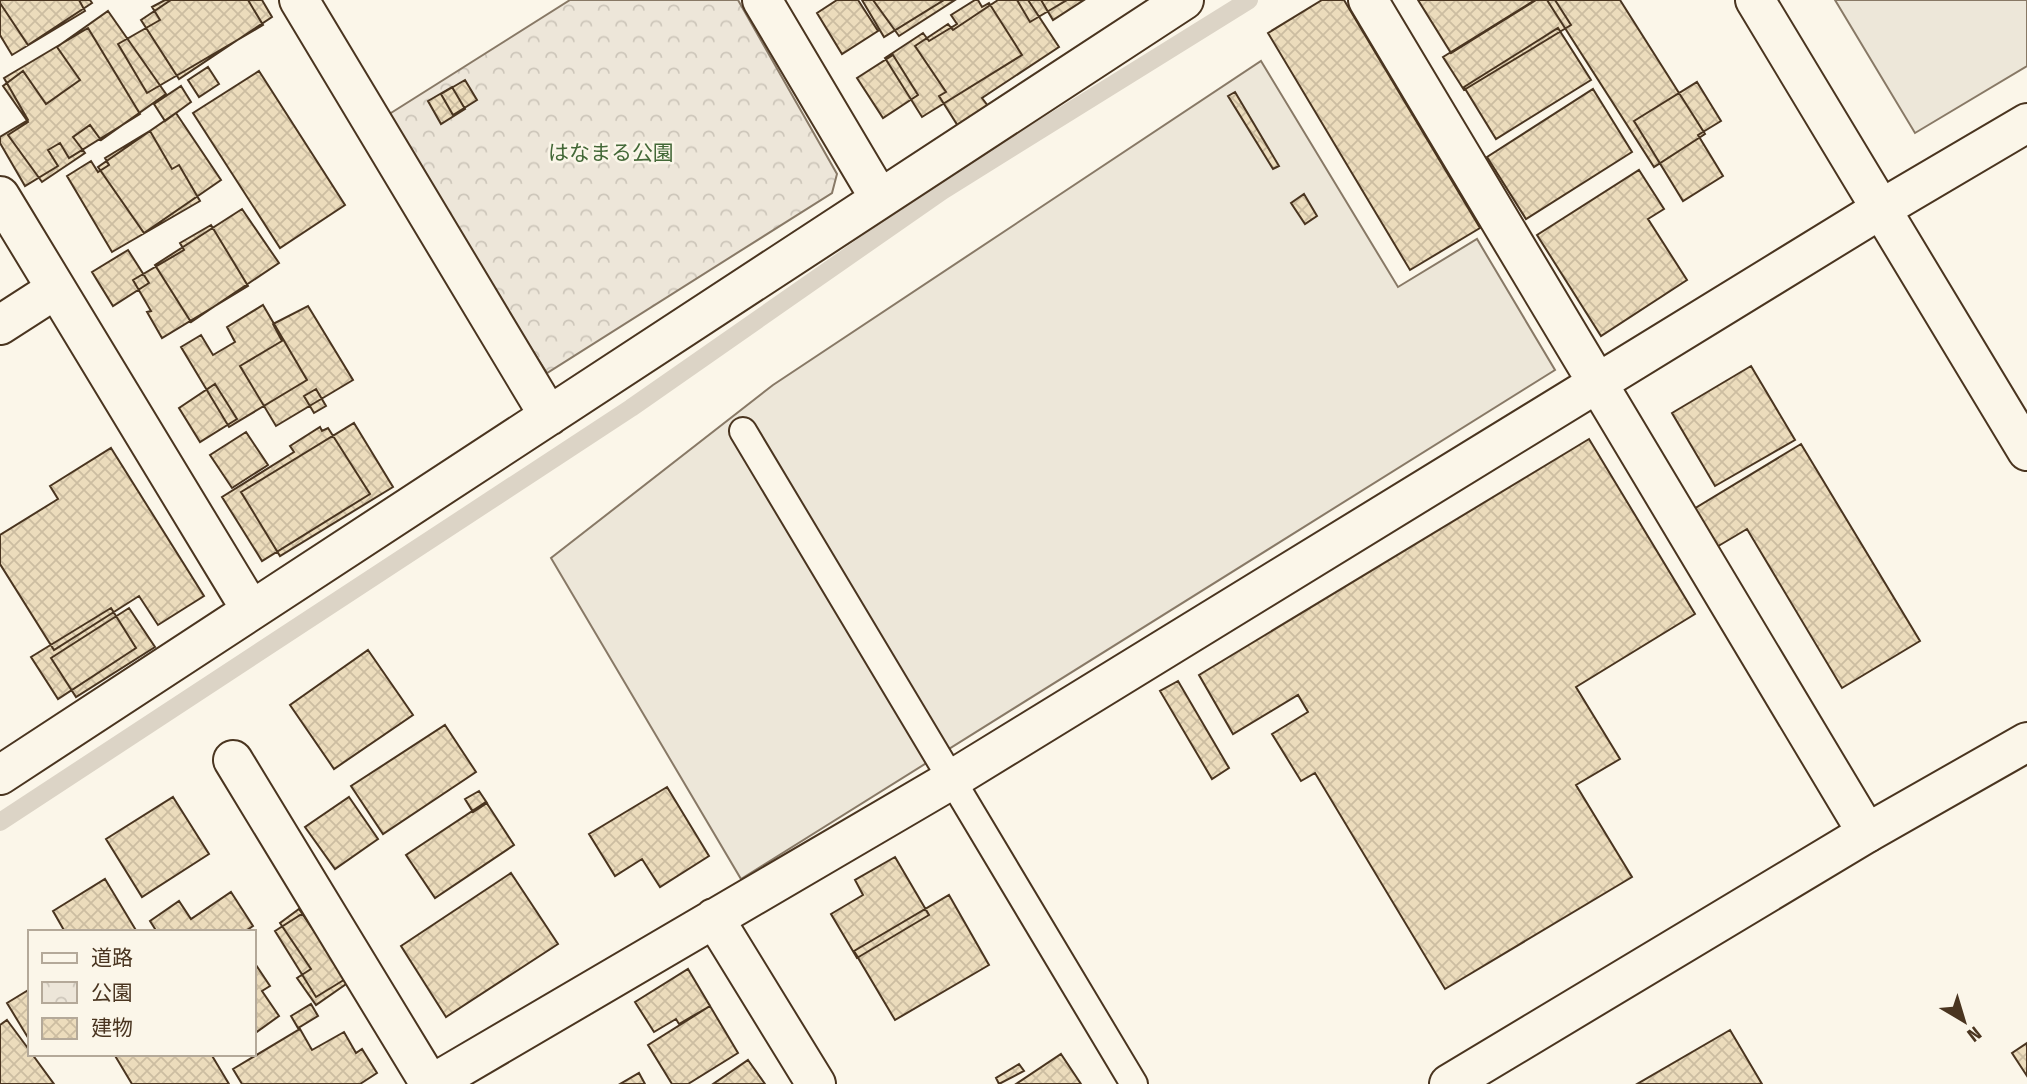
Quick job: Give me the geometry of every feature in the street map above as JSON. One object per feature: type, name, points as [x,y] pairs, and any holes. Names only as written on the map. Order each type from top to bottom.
[{"type":"street","points":[[299,0],[549,415]]},
{"type":"street","points":[[762,0],[880,199]]},
{"type":"street","points":[[0,775],[1184,0]]},
{"type":"street","points":[[1368,0],[1867,834]]},
{"type":"street","points":[[1755,0],[2027,451]]},
{"type":"street","points":[[233,760],[431,1084],[951,779],[1881,209],[2027,123]]},
{"type":"street","points":[[0,196],[251,610]]},
{"type":"street","points":[[0,325],[56,289]]},
{"type":"street","points":[[1449,1084],[1867,834],[2027,742]]},
{"type":"street","points":[[714,918],[816,1084]]},
{"type":"lane","points":[[743,431],[1134,1084]]},
{"type":"green space","name":"はなまる公園","points":[[570,0],[738,0],[837,174],[832,193],[547,373],[383,118]]},
{"type":"shaded area","points":[[1835,0],[2027,0],[2027,66],[1915,133]]},
{"type":"shaded area","points":[[1261,61],[1398,287],[1477,239],[1555,370],[741,879],[551,558],[773,385]]},
{"type":"building","points":[[0,0],[90,0],[92,3],[28,45]]},
{"type":"building","points":[[0,0],[79,0],[85,11],[12,55],[0,35]]},
{"type":"building","points":[[165,0],[248,0],[263,25],[147,93],[118,44],[160,20],[152,7]]},
{"type":"building","points":[[171,0],[262,0],[272,17],[179,79],[141,20]]},
{"type":"building","points":[[837,0],[858,0],[878,31],[842,54],[817,13]]},
{"type":"building","points":[[862,0],[944,0],[884,37]]},
{"type":"building","points":[[873,0],[955,0],[899,36]]},
{"type":"building","points":[[978,0],[982,7],[989,3],[1022,55],[922,117],[885,58],[923,33],[929,41],[957,24],[951,15]]},
{"type":"building","points":[[998,0],[1028,0],[1059,47],[982,98],[988,106],[958,126],[939,96],[946,92],[915,46],[948,24],[953,30]]},
{"type":"building","points":[[1017,0],[1067,0],[1030,22]]},
{"type":"building","points":[[1041,0],[1084,0],[1053,20]]},
{"type":"building","points":[[1322,0],[1344,0],[1480,228],[1410,270],[1268,33]]},
{"type":"building","points":[[1418,0],[1536,0],[1451,53]]},
{"type":"building","points":[[1535,0],[1555,0],[1571,25],[1464,90],[1443,57]]},
{"type":"building","points":[[1547,0],[1620,0],[1705,134],[1654,167]]},
{"type":"building","points":[[108,11],[166,94],[101,140],[90,125],[73,137],[85,153],[42,182],[8,135],[28,122],[3,86],[23,71],[46,104],[80,80],[57,47]]},
{"type":"building","points":[[88,28],[140,114],[69,158],[60,143],[48,150],[58,166],[25,186],[0,143],[0,137],[28,120],[4,78]]},
{"type":"building","points":[[1558,28],[1591,80],[1496,139],[1464,87]]},
{"type":"building","points":[[893,55],[918,95],[883,118],[857,78]]},
{"type":"building","points":[[208,67],[219,84],[199,97],[188,80]]},
{"type":"building","points":[[259,71],[345,205],[280,248],[193,113]]},
{"type":"building","points":[[465,80],[477,100],[453,115],[441,94]]},
{"type":"building","points":[[1697,82],[1721,121],[1698,135],[1723,176],[1683,201],[1634,121]]},
{"type":"building","points":[[181,86],[191,102],[165,121],[154,104]]},
{"type":"building","points":[[452,87],[465,109],[441,124],[428,101]]},
{"type":"building","points":[[1593,89],[1632,152],[1526,219],[1487,157]]},
{"type":"building","points":[[1235,92],[1279,166],[1273,169],[1228,96]]},
{"type":"building","points":[[176,113],[221,180],[144,233],[98,167]]},
{"type":"building","points":[[150,131],[172,169],[179,165],[200,201],[112,252],[67,176],[91,161],[98,172],[109,165],[105,158]]},
{"type":"building","points":[[1639,170],[1664,209],[1648,219],[1687,280],[1601,336],[1537,235]]},
{"type":"building","points":[[1304,194],[1317,216],[1305,224],[1291,203]]},
{"type":"building","points":[[242,209],[279,263],[191,322],[155,265]]},
{"type":"building","points":[[211,225],[248,286],[162,338],[147,312],[151,311],[133,280],[184,250],[180,243]]},
{"type":"building","points":[[128,250],[149,283],[113,306],[92,272]]},
{"type":"building","points":[[263,305],[307,380],[229,427],[181,347],[201,335],[213,355],[235,342],[227,327]]},
{"type":"building","points":[[308,306],[353,380],[276,426],[240,366],[282,341],[273,324]]},
{"type":"building","points":[[1751,366],[1795,440],[1715,486],[1672,413]]},
{"type":"building","points":[[215,384],[237,419],[200,442],[179,408]]},
{"type":"building","points":[[316,389],[326,406],[314,413],[304,396]]},
{"type":"building","points":[[354,423],[393,487],[280,556],[241,492]]},
{"type":"building","points":[[320,427],[322,431],[328,428],[370,494],[262,561],[222,497],[294,452],[290,446]]},
{"type":"building","points":[[246,432],[268,465],[232,488],[210,455]]},
{"type":"building","points":[[1589,439],[1695,614],[1576,687],[1620,759],[1576,785],[1632,877],[1445,989],[1315,773],[1301,781],[1272,734],[1308,712],[1298,695],[1233,734],[1199,675]]},
{"type":"building","points":[[1801,444],[1920,641],[1842,688],[1747,529],[1715,548],[1692,510]]},
{"type":"building","points":[[111,448],[204,596],[158,625],[139,596],[54,650],[0,564],[0,535],[58,499],[50,486]]},
{"type":"building","points":[[111,608],[136,648],[58,699],[31,657]]},
{"type":"building","points":[[129,608],[155,647],[76,697],[51,658]]},
{"type":"building","points":[[368,650],[413,715],[334,769],[290,705]]},
{"type":"building","points":[[1178,681],[1229,768],[1212,779],[1160,691]]},
{"type":"building","points":[[445,725],[476,772],[383,834],[351,786]]},
{"type":"building","points":[[667,787],[709,856],[660,887],[642,859],[615,876],[589,834]]},
{"type":"building","points":[[479,791],[487,803],[473,812],[465,799]]},
{"type":"building","points":[[173,797],[209,854],[142,897],[106,839]]},
{"type":"building","points":[[349,797],[378,839],[335,869],[305,827]]},
{"type":"building","points":[[486,802],[514,845],[435,898],[406,855]]},
{"type":"building","points":[[895,857],[929,915],[857,958],[831,914],[863,895],[855,880]]},
{"type":"building","points":[[511,873],[558,944],[446,1017],[401,946]]},
{"type":"building","points":[[105,879],[136,930],[64,930],[53,911]]},
{"type":"building","points":[[231,892],[253,926],[247,930],[156,930],[150,921],[179,901],[191,919]]},
{"type":"building","points":[[949,895],[989,965],[895,1020],[854,951]]},
{"type":"building","points":[[299,909],[349,982],[316,1005],[297,978],[311,969],[280,923]]},
{"type":"building","points":[[305,912],[347,978],[316,997],[275,931]]},
{"type":"building","points":[[256,965],[270,986],[262,991],[279,1016],[256,1033]]},
{"type":"building","points":[[688,969],[710,1006],[679,1024],[676,1019],[654,1032],[635,1002]]},
{"type":"building","points":[[28,990],[28,1038],[7,1003]]},
{"type":"building","points":[[311,1004],[318,1016],[298,1028],[291,1016]]},
{"type":"building","points":[[710,1006],[738,1053],[688,1084],[672,1084],[648,1045]]},
{"type":"building","points":[[7,1020],[28,1048],[28,1056],[33,1056],[54,1084],[0,1084],[0,1025]]},
{"type":"building","points":[[300,1029],[312,1050],[344,1032],[356,1053],[362,1049],[377,1073],[360,1084],[242,1084],[233,1069]]},
{"type":"building","points":[[1730,1030],[1762,1084],[1637,1084]]},
{"type":"building","points":[[2027,1043],[2027,1076],[2012,1053]]},
{"type":"building","points":[[1061,1054],[1081,1084],[1016,1084]]},
{"type":"building","points":[[115,1056],[212,1056],[229,1084],[132,1084]]},
{"type":"building","points":[[748,1060],[765,1084],[713,1084]]},
{"type":"building","points":[[1019,1064],[1024,1071],[999,1084],[996,1078]]},
{"type":"building","points":[[639,1073],[645,1084],[620,1084]]},
{"type":"waterway","points":[[0,822],[631,408],[942,191],[1249,0]]}]
